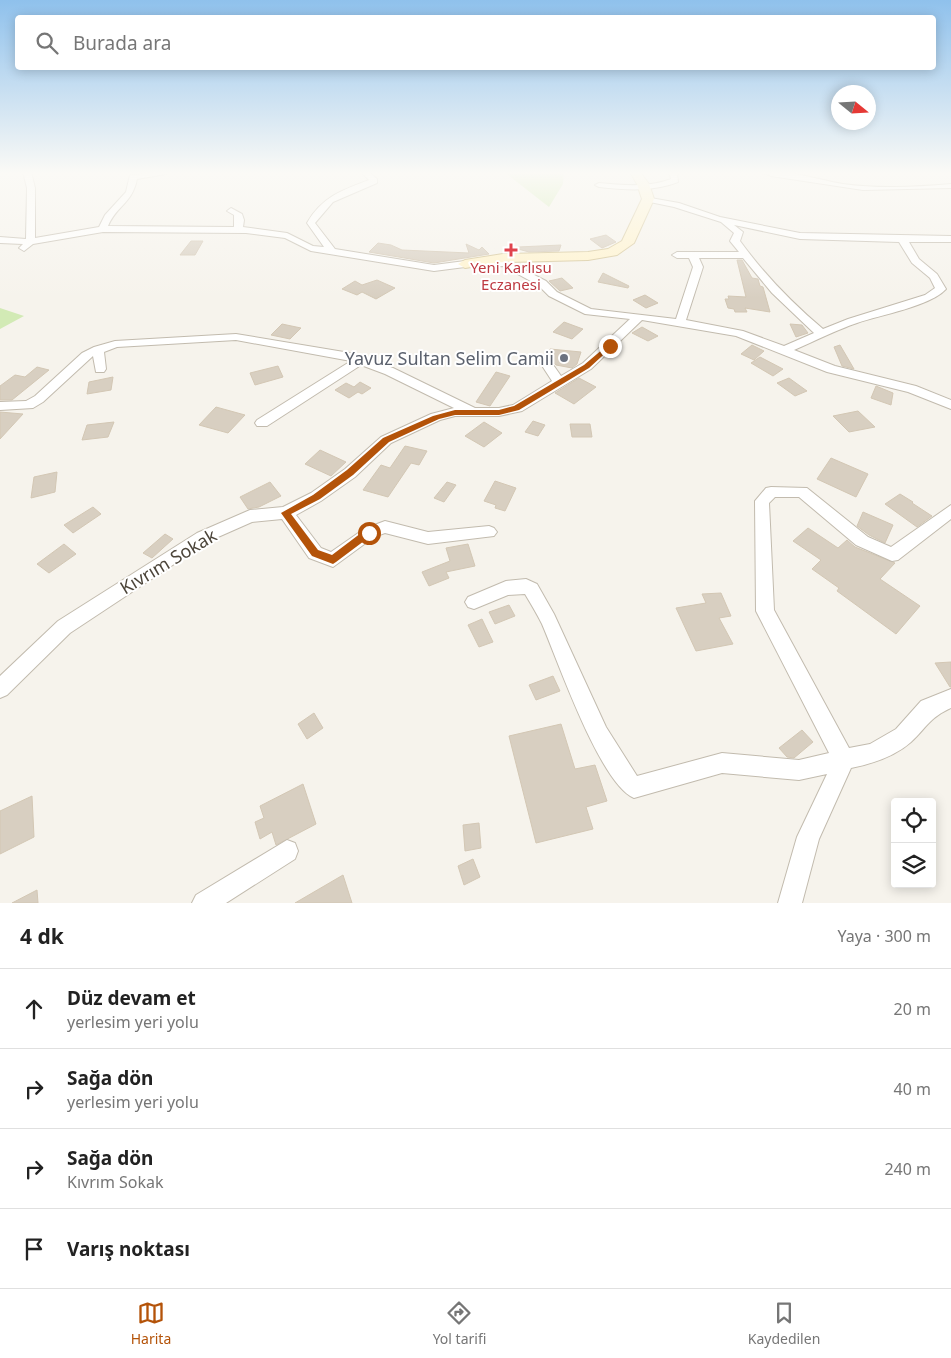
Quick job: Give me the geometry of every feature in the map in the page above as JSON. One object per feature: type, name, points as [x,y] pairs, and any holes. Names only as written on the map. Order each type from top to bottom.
[{"type":"street","points":[[26,246],[29,214]]},
{"type":"street","points":[[103,229],[111,214]]},
{"type":"street","points":[[238,214],[240,220],[238,230]]},
{"type":"street","points":[[315,214],[311,223],[332,252]]},
{"type":"street","points":[[0,240],[26,246],[103,229],[238,230],[287,236],[312,248],[332,252],[368,256],[434,268],[503,258],[588,256],[619,250],[627,243],[639,214]]},
{"type":"street","points":[[703,214],[718,219],[800,236],[951,239]]},
{"type":"street","points":[[718,219],[739,232],[735,241],[760,276],[789,306],[822,334]]},
{"type":"street","points":[[782,351],[876,312],[929,297],[941,290],[934,276],[916,261],[902,239]]},
{"type":"street","points":[[677,255],[745,255]]},
{"type":"street","points":[[680,323],[698,267],[693,255]]},
{"type":"street","points":[[465,264],[505,263],[542,283],[553,294],[589,312],[680,323],[739,333],[831,369],[912,389],[951,405]]},
{"type":"street","name":"Kıvrım Sokak","points":[[0,689],[64,627],[203,537],[250,516],[286,513],[316,497],[350,472],[386,440],[436,417],[455,412],[499,412],[517,408],[587,366],[638,318]]},
{"type":"street","points":[[0,406],[29,405],[39,399],[86,355],[115,344],[236,337],[346,355],[389,371],[474,413]]},
{"type":"street","points":[[98,349],[100,369]]},
{"type":"street","points":[[262,423],[359,361]]},
{"type":"street","points":[[544,361],[559,382]]},
{"type":"street","points":[[844,760],[765,611],[762,501],[772,492],[802,492],[862,542],[892,555],[951,511]]},
{"type":"street","points":[[286,513],[315,553],[333,560],[369,533],[385,527],[428,538],[489,532]]},
{"type":"street","points":[[474,602],[506,588],[526,586],[531,589],[548,619],[599,734],[625,778],[634,787],[722,763],[799,770],[873,753],[902,736],[928,708],[951,698]]},
{"type":"street","points":[[790,903],[808,837],[844,760]]},
{"type":"street","points":[[204,903],[287,852]]},
{"type":"green space","points":[[0,308],[24,316],[0,329]]},
{"type":"building","points":[[606,235],[616,242],[602,248],[590,239]]},
{"type":"building","points":[[191,241],[203,241],[195,255],[180,255]]},
{"type":"building","points":[[378,243],[391,245],[402,250],[469,253],[466,244],[479,250],[482,247],[489,254],[434,263],[369,252]]},
{"type":"building","points":[[561,245],[559,251],[529,252],[518,249],[518,247]]},
{"type":"building","points":[[737,260],[742,260],[752,278],[758,279],[760,286],[763,287],[770,312],[745,308],[747,312],[735,312],[734,309],[728,308],[725,299],[729,299],[728,296],[746,297]]},
{"type":"building","points":[[603,273],[629,286],[628,288],[598,282]]},
{"type":"building","points":[[562,278],[573,288],[560,291],[549,281]]},
{"type":"building","points":[[377,280],[395,288],[376,299],[362,292],[357,295],[342,289],[355,281],[362,285]]},
{"type":"building","points":[[645,295],[658,303],[646,308],[633,300]]},
{"type":"building","points":[[564,322],[583,329],[572,339],[553,332]]},
{"type":"building","points":[[282,324],[301,328],[290,339],[271,335]]},
{"type":"building","points":[[790,324],[802,325],[808,333],[796,337]]},
{"type":"building","points":[[642,327],[658,336],[648,341],[632,333]]},
{"type":"building","points":[[752,345],[764,351],[754,360],[741,354]]},
{"type":"building","points":[[840,345],[854,369],[842,366],[834,347]]},
{"type":"building","name":"Yavuz Sultan Selim Camii","points":[[550,349],[581,352],[577,364],[572,368],[556,365],[549,357]]},
{"type":"building","points":[[760,357],[783,369],[773,376],[751,363]]},
{"type":"building","points":[[278,366],[283,377],[255,385],[250,373]]},
{"type":"building","points":[[37,367],[49,370],[12,400],[0,400],[0,386],[15,375],[25,377]]},
{"type":"building","points":[[496,372],[510,376],[490,406],[476,402]]},
{"type":"building","points":[[113,377],[111,390],[87,394],[89,382]]},
{"type":"building","points":[[579,378],[596,387],[574,404],[555,393]]},
{"type":"building","points":[[789,378],[807,391],[795,396],[777,383]]},
{"type":"building","points":[[360,382],[371,388],[362,394],[358,392],[349,398],[335,390],[346,383],[354,387]]},
{"type":"building","points":[[876,386],[893,393],[891,405],[871,398]]},
{"type":"building","points":[[216,407],[245,415],[228,433],[199,425]]},
{"type":"building","points":[[858,411],[875,427],[849,432],[833,416]]},
{"type":"building","points":[[0,412],[23,414],[0,439]]},
{"type":"building","points":[[533,421],[545,425],[538,436],[525,432]]},
{"type":"building","points":[[114,422],[108,437],[82,440],[87,425]]},
{"type":"building","points":[[484,422],[502,433],[484,447],[465,436]]},
{"type":"building","points":[[570,424],[590,424],[592,437],[572,437]]},
{"type":"building","points":[[405,446],[427,451],[419,465],[411,463],[388,497],[363,490],[381,465],[390,468]]},
{"type":"building","points":[[320,450],[346,462],[331,476],[305,464]]},
{"type":"building","points":[[831,458],[868,474],[856,497],[817,479]]},
{"type":"building","points":[[57,472],[55,492],[31,498],[34,477]]},
{"type":"building","points":[[495,481],[516,488],[505,511],[495,508],[496,505],[484,501]]},
{"type":"building","points":[[270,482],[281,496],[259,507],[248,509],[240,497]]},
{"type":"building","points":[[447,482],[456,485],[444,502],[434,498]]},
{"type":"building","points":[[900,494],[932,516],[917,527],[885,504]]},
{"type":"building","points":[[93,507],[101,514],[73,533],[64,525]]},
{"type":"building","points":[[863,512],[893,525],[885,543],[857,526]]},
{"type":"building","points":[[808,528],[838,548],[847,540],[855,547],[895,563],[880,579],[920,606],[896,634],[837,591],[839,588],[812,569],[821,560],[793,541]]},
{"type":"building","points":[[165,534],[173,539],[152,558],[143,553]]},
{"type":"building","points":[[64,544],[76,554],[49,573],[37,564]]},
{"type":"building","points":[[468,544],[475,566],[446,572],[449,578],[429,586],[422,572],[450,561],[446,548]]},
{"type":"building","points":[[721,593],[731,616],[719,618],[733,644],[696,651],[676,608],[706,603],[702,594]]},
{"type":"building","points":[[509,605],[515,616],[495,624],[489,612]]},
{"type":"building","points":[[482,619],[493,642],[479,647],[468,625]]},
{"type":"building","points":[[951,662],[951,687],[950,687],[935,663]]},
{"type":"building","points":[[553,676],[560,691],[536,700],[529,685]]},
{"type":"building","points":[[314,713],[323,728],[307,739],[298,724]]},
{"type":"building","points":[[561,724],[575,769],[595,765],[607,801],[586,807],[593,829],[536,843],[509,736]]},
{"type":"building","points":[[802,730],[813,742],[794,758],[787,757],[779,748]]},
{"type":"building","points":[[303,784],[316,824],[276,845],[272,832],[260,839],[255,822],[264,818],[260,806]]},
{"type":"building","points":[[32,796],[34,837],[0,854],[0,811]]},
{"type":"building","points":[[479,823],[481,848],[465,851],[463,825]]},
{"type":"building","points":[[473,859],[480,877],[464,885],[458,866]]},
{"type":"building","points":[[343,875],[352,903],[295,903]]},
{"type":"building","points":[[37,890],[38,903],[12,903]]},
{"type":"place","name":"Yeni Karlısu Eczanesi","points":[[511,250]]},
{"type":"place","name":"Yavuz Sultan Selim Camii","points":[[564,358]]},
{"type":"route","points":[[369,533],[333,560],[315,553],[286,513],[316,497],[350,472],[386,440],[436,417],[455,412],[499,412],[517,408],[579,372],[610,346]]}]
